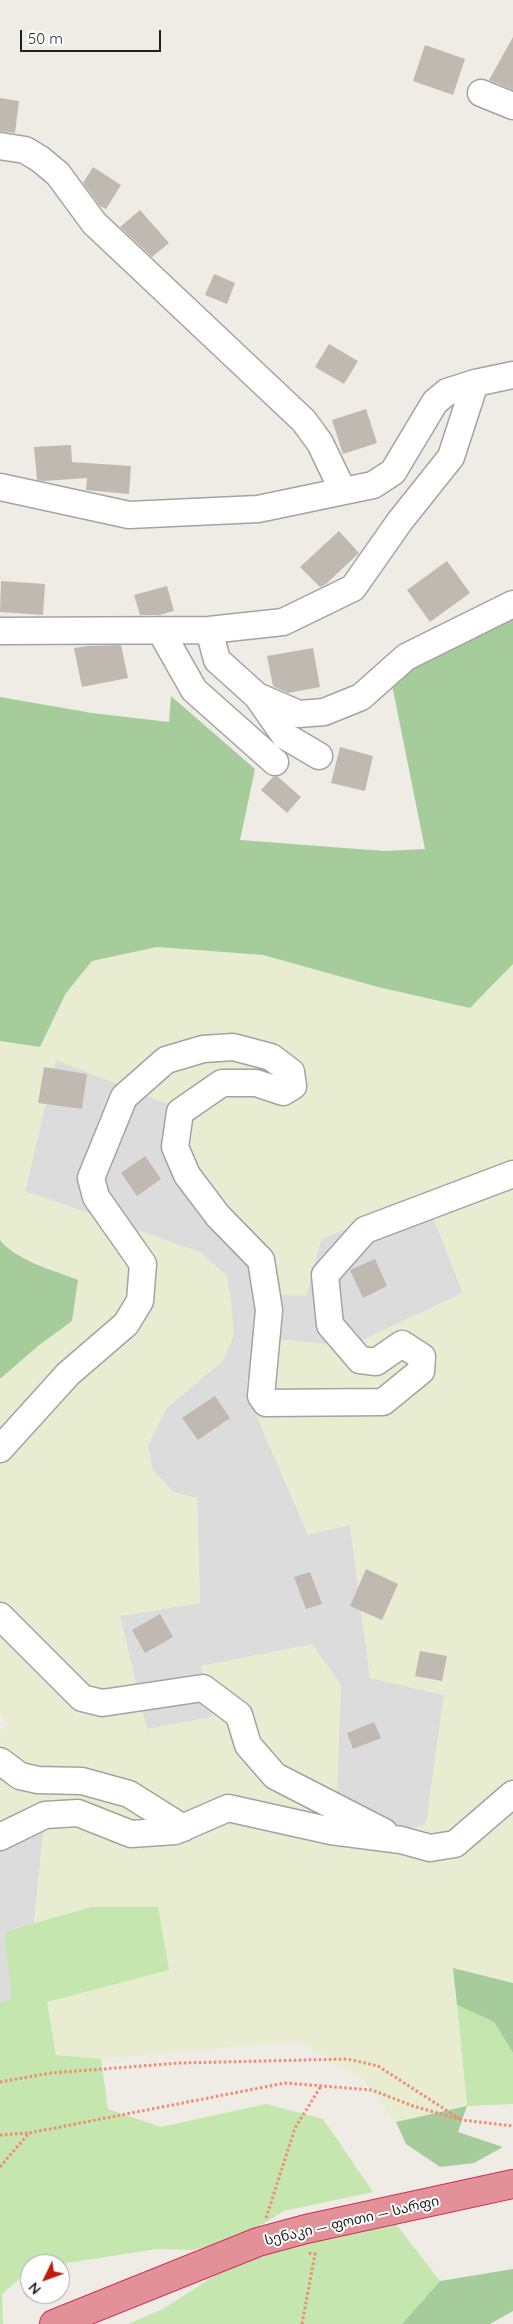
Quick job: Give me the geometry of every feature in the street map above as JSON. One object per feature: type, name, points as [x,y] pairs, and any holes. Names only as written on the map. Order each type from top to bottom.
[{"type":"highway","name":"სენაკი — ფოთი — სარფი","points":[[54,2324],[258,2242],[306,2229],[513,2184]]},
{"type":"street","points":[[481,93],[513,106]]},
{"type":"street","points":[[0,146],[26,150],[58,174],[94,223],[304,420],[320,443],[343,491]]},
{"type":"street","points":[[0,487],[129,515],[258,509],[373,485],[394,472],[435,402],[447,392],[475,383],[513,376]]},
{"type":"street","points":[[0,631],[209,630],[283,622],[353,588],[400,521],[451,457],[475,383]]},
{"type":"street","points":[[257,696],[299,714],[324,712],[361,697],[406,658],[513,604]]},
{"type":"street","points":[[160,630],[194,690],[275,762]]},
{"type":"street","points":[[209,630],[218,660],[257,696],[285,736],[319,756]]},
{"type":"street","points":[[0,1449],[68,1374],[126,1324],[140,1301],[143,1264],[96,1198],[91,1178],[124,1097],[166,1060],[203,1049],[233,1047],[272,1057],[291,1072],[293,1086],[282,1092],[256,1082],[222,1082],[180,1112],[175,1148],[187,1175],[218,1216],[261,1260],[269,1310],[261,1396],[266,1403],[383,1402],[421,1370],[422,1357],[402,1344],[376,1362],[360,1360],[330,1325],[325,1275],[365,1230],[513,1174]]},
{"type":"street","points":[[0,1616],[82,1698],[102,1703],[203,1688],[239,1715],[248,1745],[276,1776],[401,1840]]},
{"type":"street","points":[[0,1761],[20,1776],[38,1780],[82,1781],[129,1794],[183,1828]]},
{"type":"street","points":[[0,1837],[45,1815],[78,1813],[131,1834],[175,1831],[228,1808],[331,1831],[401,1840],[430,1848],[456,1844],[513,1794]]},
{"type":"path","points":[[0,2082],[51,2073],[180,2063],[347,2059],[378,2066],[462,2120]]},
{"type":"path","points":[[0,2135],[29,2133],[285,2083],[372,2090],[413,2106],[462,2120],[513,2126]]},
{"type":"path","points":[[258,2242],[295,2128],[320,2086]]},
{"type":"path","points":[[0,2167],[29,2133]]},
{"type":"path","points":[[302,2324],[316,2254],[306,2252]]},
{"type":"shaded area","points":[[56,1059],[174,1106],[306,1296],[321,1239],[425,1195],[463,1293],[350,1346],[350,1525],[370,1678],[444,1695],[426,1825],[401,1831],[336,1822],[201,1667],[212,1717],[147,1730],[120,1616],[200,1603],[197,1498],[173,1492],[152,1469],[148,1445],[166,1409],[189,1388],[25,1191]]},
{"type":"shaded area","points":[[44,1825],[34,1923],[4,1932],[13,1999],[0,2002],[0,1848]]},
{"type":"green space","points":[[513,612],[513,964],[470,1008],[378,987],[263,955],[157,947],[92,961],[66,993],[40,1047],[0,1041],[0,697],[92,713],[169,722],[171,696],[255,769],[240,840],[384,851],[425,849],[392,685],[409,662]]},
{"type":"green space","points":[[157,947],[263,955],[378,987],[470,1008],[513,964],[513,1983],[453,1968],[467,2106],[396,2122],[362,2078],[298,2041],[101,2059],[56,2055],[47,2002],[169,1970],[91,1907],[34,1923],[44,1825],[0,1825],[0,1731],[8,1725],[0,1713],[0,1379],[38,1346],[72,1321],[78,1281],[29,1260],[4,1246],[0,1240],[0,1041],[40,1047],[66,993],[92,961]],"holes":[[[56,1060],[173,1106],[163,1145],[200,1218],[251,1267],[255,1294],[306,1296],[321,1239],[424,1195],[463,1293],[350,1346],[254,1337],[246,1392],[308,1535],[350,1525],[370,1678],[444,1695],[426,1825],[401,1831],[336,1822],[341,1685],[312,1644],[201,1666],[212,1717],[147,1729],[120,1616],[200,1603],[197,1498],[173,1492],[152,1469],[148,1445],[166,1409],[223,1361],[234,1335],[227,1276],[200,1252],[25,1191]]]},
{"type":"green space","points":[[0,1240],[25,1259],[78,1280],[72,1321],[38,1346],[0,1379]]},
{"type":"green space","points":[[91,1907],[158,1907],[169,1970],[47,2002],[56,2055],[101,2059],[108,2109],[161,2127],[266,2104],[323,2119],[373,2192],[284,2211],[236,2240],[192,2250],[157,2249],[70,2262],[70,2254],[20,2254],[20,2279],[2,2294],[3,2324],[0,2324],[0,2002],[12,1999],[4,1932]]},
{"type":"green space","points":[[453,1968],[513,1983],[513,2053],[494,2022],[457,2005]]},
{"type":"green space","points":[[457,2005],[494,2022],[513,2053],[513,2104],[467,2106]]},
{"type":"green space","points":[[467,2106],[458,2132],[503,2147],[474,2163],[440,2167],[406,2144],[396,2122]]},
{"type":"green space","points":[[391,2218],[440,2281],[402,2324],[128,2324],[163,2309],[242,2258]]},
{"type":"green space","points":[[513,2269],[513,2311],[490,2324],[402,2324],[440,2281]]},
{"type":"building","points":[[513,37],[513,90],[489,80]]},
{"type":"building","points":[[425,45],[465,59],[453,95],[413,81]]},
{"type":"building","points":[[0,98],[19,101],[15,133],[0,131]]},
{"type":"building","points":[[93,167],[121,185],[106,209],[100,206],[83,183]]},
{"type":"building","points":[[140,210],[169,243],[152,257],[120,227]]},
{"type":"building","points":[[214,274],[235,283],[227,304],[205,295]]},
{"type":"building","points":[[329,344],[358,361],[344,384],[315,367]]},
{"type":"building","points":[[366,409],[377,443],[343,454],[332,420]]},
{"type":"building","points":[[71,445],[72,462],[131,466],[129,494],[86,490],[87,478],[37,480],[34,447]]},
{"type":"building","points":[[339,531],[359,553],[326,584],[320,587],[300,567]]},
{"type":"building","points":[[447,561],[470,593],[430,622],[407,590]]},
{"type":"building","points":[[1,581],[45,584],[43,615],[0,612]]},
{"type":"building","points":[[167,586],[174,611],[159,615],[140,615],[134,595]]},
{"type":"building","points":[[121,645],[128,678],[82,687],[74,648]]},
{"type":"building","points":[[313,648],[320,687],[288,693],[273,686],[267,656]]},
{"type":"building","points":[[340,747],[373,756],[365,791],[331,783]]},
{"type":"building","points":[[277,776],[301,797],[287,813],[261,790],[273,777]]},
{"type":"building","points":[[44,1067],[87,1074],[82,1109],[38,1103]]},
{"type":"building","points":[[145,1156],[161,1179],[137,1196],[121,1173]]},
{"type":"building","points":[[375,1259],[387,1286],[363,1298],[350,1270]]},
{"type":"building","points":[[215,1396],[230,1418],[198,1440],[182,1418]]},
{"type":"building","points":[[366,1569],[398,1584],[382,1620],[350,1606]]},
{"type":"building","points":[[310,1572],[322,1604],[306,1609],[294,1577]]},
{"type":"building","points":[[160,1614],[173,1637],[145,1653],[132,1630]]},
{"type":"building","points":[[420,1651],[447,1656],[442,1681],[415,1676]]},
{"type":"building","points":[[374,1722],[381,1738],[353,1749],[347,1733]]}]
